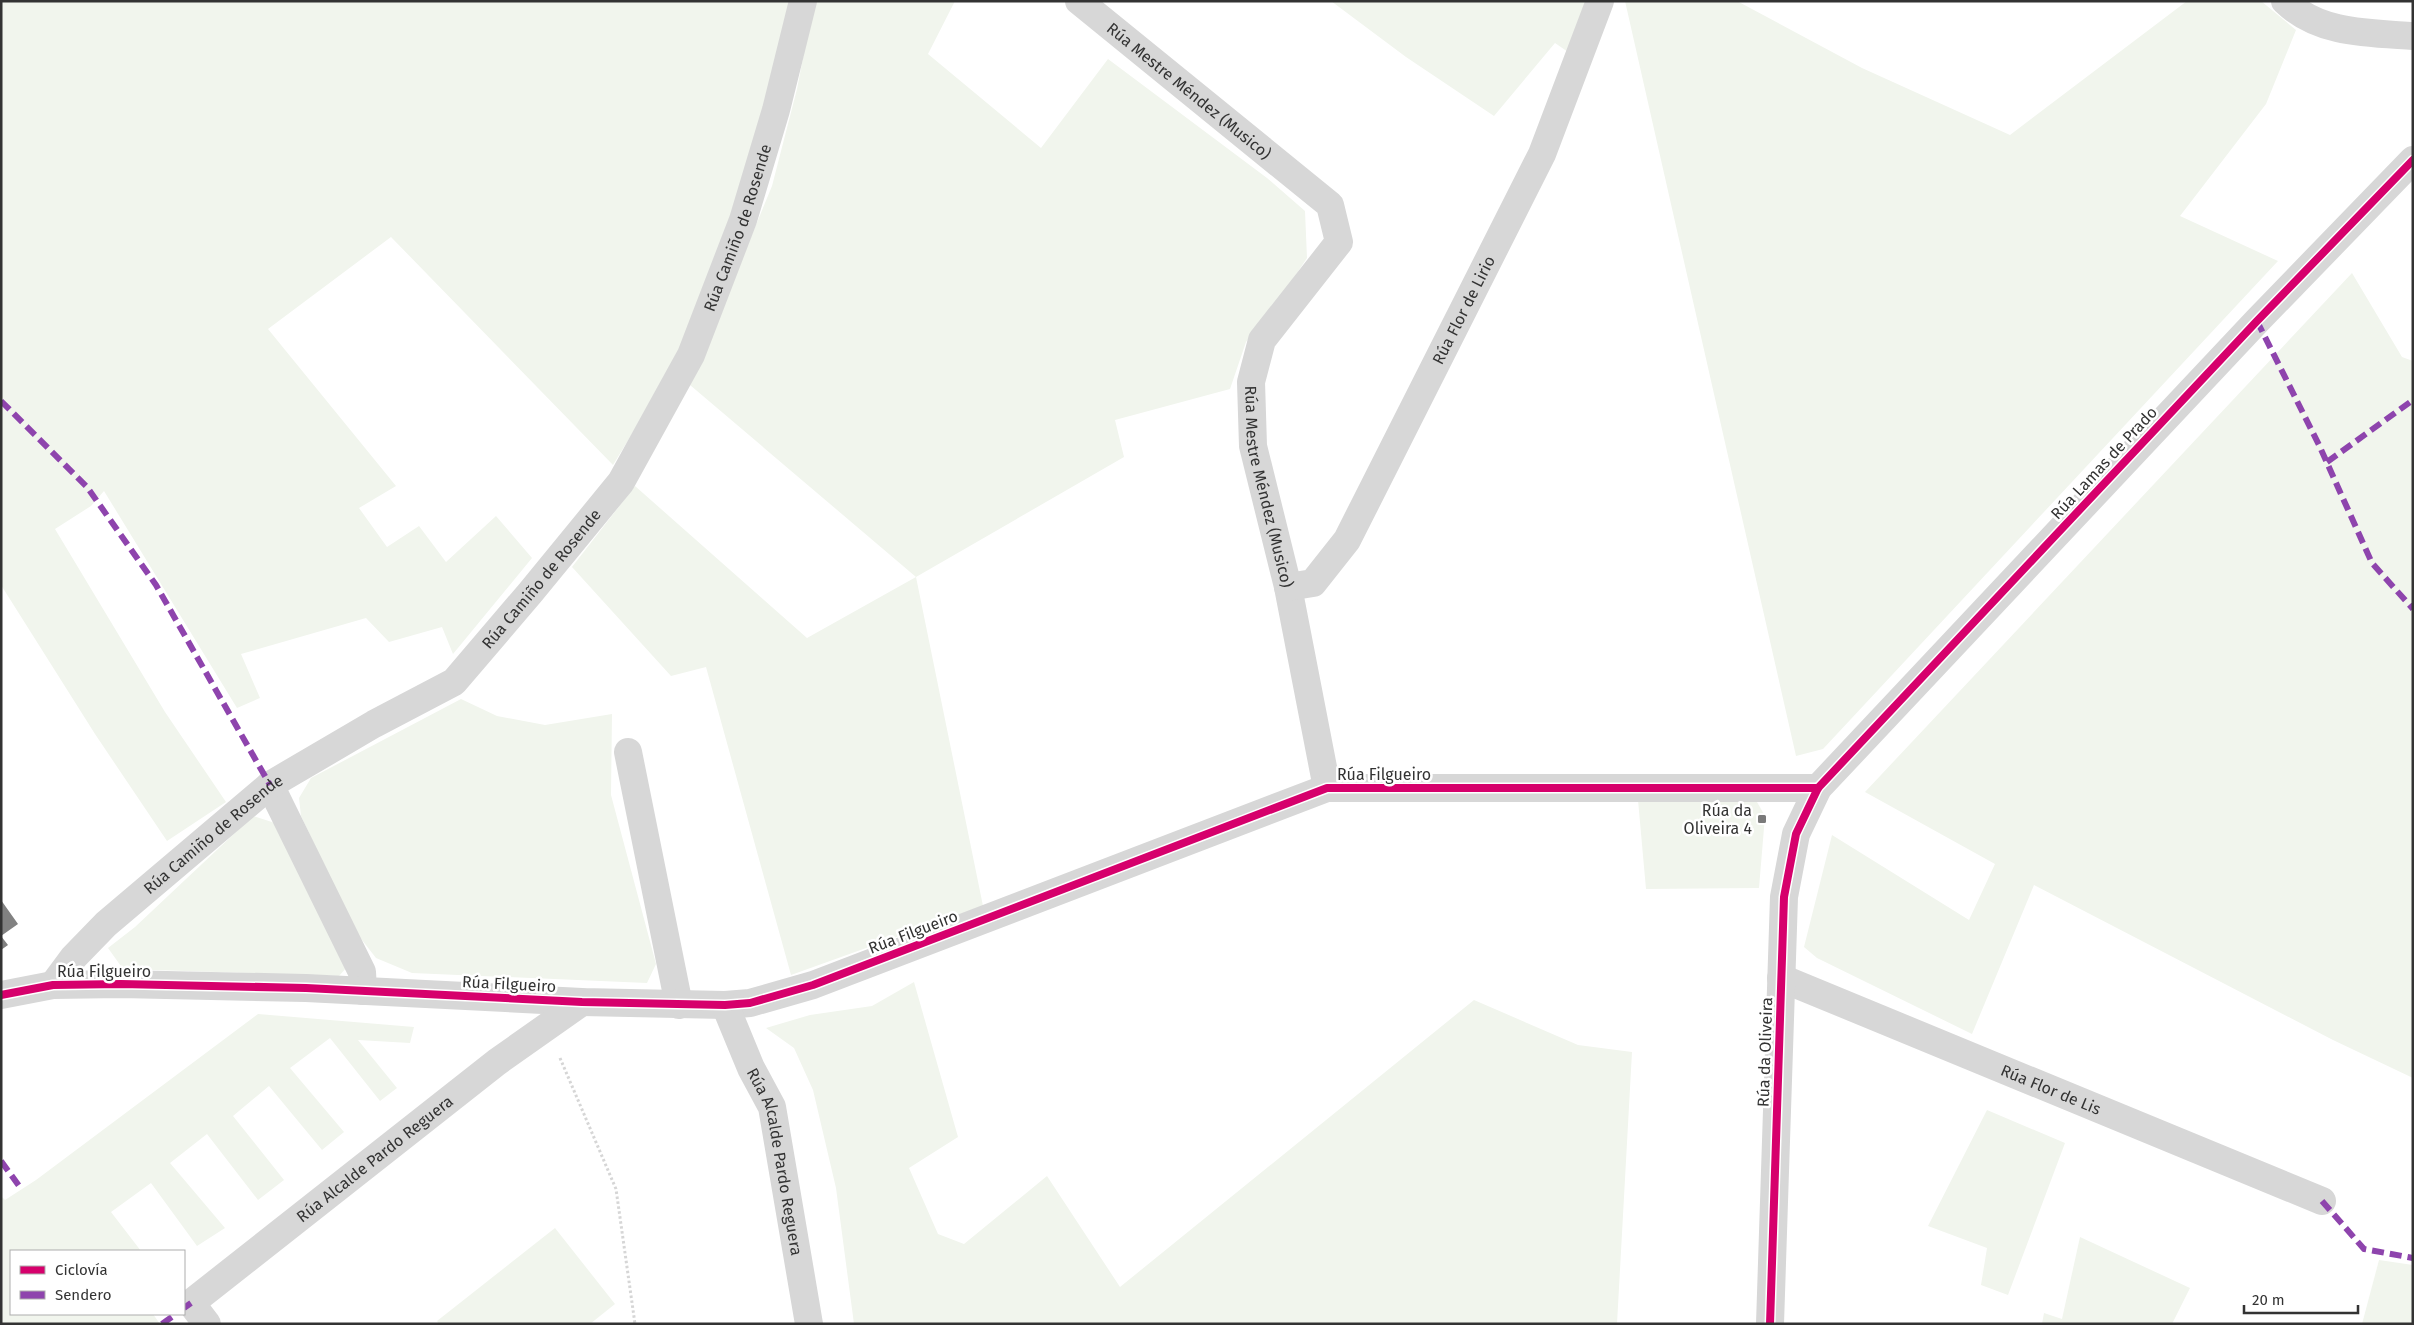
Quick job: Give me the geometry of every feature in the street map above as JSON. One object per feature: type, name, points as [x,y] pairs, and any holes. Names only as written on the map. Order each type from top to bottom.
[{"type":"street","name":"Rúa Camiño de Rosende","points":[[53,985],[73,958],[106,924],[270,785],[374,724],[454,682],[621,482],[691,355],[739,229],[776,110],[803,1]]},
{"type":"street","name":"Rúa Mestre Méndez (Musico)","points":[[1079,1],[1330,205],[1339,242],[1262,340],[1251,382],[1253,446],[1288,587],[1328,788]]},
{"type":"street","name":"Rúa Flor de Lirio","points":[[1288,587],[1313,583],[1347,540],[1542,154],[1600,1]]},
{"type":"street","points":[[2285,1],[2296,12],[2344,31],[2413,36]]},
{"type":"street","name":"Rúa Lamas de Prado","points":[[1818,788],[2257,320],[2413,160]]},
{"type":"street","points":[[628,752],[679,1005]]},
{"type":"street","points":[[270,785],[362,972],[363,991]]},
{"type":"street","name":"Rúa Filgueiro","points":[[1,995],[53,985],[190,986],[363,991],[679,1005],[750,1003],[813,985],[1328,788],[1818,788]]},
{"type":"street","name":"Rúa da Oliveira","points":[[1770,1324],[1784,897],[1796,834],[1818,788]]},
{"type":"street","name":"Rúa Flor de Lis","points":[[1781,978],[2322,1201]]},
{"type":"street","name":"Rúa Alcalde Pardo Reguera","points":[[207,1324],[191,1303],[497,1062],[582,1002]]},
{"type":"street","name":"Rúa Alcalde Pardo Reguera","points":[[725,1005],[751,1068],[772,1107],[809,1324]]},
{"type":"path","points":[[560,1057],[616,1189],[636,1324]]},
{"type":"shaded area","points":[[1,1],[794,1],[727,232],[674,365],[613,465],[391,237],[268,329],[396,486],[359,508],[387,547],[419,526],[446,562],[496,516],[532,558],[453,654],[442,627],[389,642],[366,618],[241,654],[260,698],[237,708],[104,491],[91,506],[55,529],[165,712],[226,802],[167,841],[95,734],[1,585]]},
{"type":"shaded area","points":[[814,1],[955,1],[928,54],[1041,148],[1108,59],[1267,178],[1305,211],[1307,258],[1281,297],[1246,342],[1230,389],[1115,420],[1124,457],[916,577],[690,385],[772,186],[797,89]]},
{"type":"shaded area","points":[[1331,1],[1587,1],[1571,54],[1555,43],[1494,116],[1406,57]]},
{"type":"shaded area","points":[[1625,1],[1737,1],[1862,68],[2010,135],[2187,1],[2261,1],[2296,30],[2266,104],[2180,216],[2278,261],[1823,749],[1796,756]]},
{"type":"shaded area","points":[[2352,273],[2402,357],[2413,361],[2413,1078],[2333,1040],[2034,885],[1972,1034],[1817,958],[1804,947],[1832,835],[1969,920],[1995,864],[1865,792]]},
{"type":"shaded area","points":[[635,486],[807,638],[916,577],[983,906],[791,975],[706,667],[671,676],[572,567]]},
{"type":"shaded area","points":[[461,699],[497,716],[545,725],[612,714],[611,795],[656,964],[647,983],[412,973],[376,958],[355,931],[301,816],[299,798],[311,778]]},
{"type":"shaded area","points":[[1638,800],[1757,802],[1765,816],[1759,888],[1646,889]]},
{"type":"shaded area","points":[[253,816],[275,823],[347,967],[339,976],[123,969],[108,948],[135,927]]},
{"type":"shaded area","points":[[914,982],[958,1137],[909,1168],[938,1234],[964,1244],[1047,1176],[1120,1287],[1474,1000],[1578,1045],[1632,1052],[1617,1324],[854,1324],[836,1188],[813,1090],[794,1048],[766,1028],[810,1015],[872,1006]]},
{"type":"shaded area","points":[[258,1014],[414,1027],[410,1043],[358,1040],[397,1088],[380,1101],[330,1038],[290,1068],[344,1132],[322,1150],[269,1086],[233,1116],[284,1180],[258,1200],[207,1134],[170,1163],[225,1228],[197,1246],[151,1183],[111,1212],[140,1250],[10,1250],[10,1315],[154,1315],[160,1324],[1,1324],[1,1196],[5,1200],[36,1180]]},
{"type":"shaded area","points":[[1987,1110],[2065,1143],[2008,1295],[1981,1285],[1987,1248],[1928,1226]]},
{"type":"shaded area","points":[[555,1228],[615,1304],[590,1324],[439,1324],[437,1321]]},
{"type":"shaded area","points":[[2080,1237],[2190,1288],[2172,1324],[2042,1324],[2044,1313],[2062,1319]]},
{"type":"shaded area","points":[[2379,1260],[2413,1265],[2413,1324],[2362,1324]]},
{"type":"building","points":[[1,900],[18,924],[1,936]]},
{"type":"building","points":[[1,936],[8,945],[1,950]]},
{"type":"marked path","points":[[2257,321],[2319,445],[2372,563],[2413,609]]},
{"type":"marked path","points":[[2327,462],[2413,400]]},
{"type":"marked path","points":[[1,401],[87,487],[156,585],[270,785]]},
{"type":"marked path","points":[[1,1161],[22,1190]]},
{"type":"marked path","points":[[2322,1201],[2364,1249],[2413,1258]]},
{"type":"marked path","points":[[185,1307],[191,1303]]},
{"type":"marked path","points":[[162,1324],[175,1315]]},
{"type":"cycle path","points":[[1770,1324],[1784,897],[1796,834],[1818,788],[2257,321],[2413,160]]},
{"type":"cycle path","points":[[1,995],[53,985],[121,984],[306,988],[582,1002],[725,1005],[750,1003],[813,985],[1327,788],[1818,788]]},
{"type":"place","name":"Rúa da Oliveira 4","points":[[1762,819]]}]
